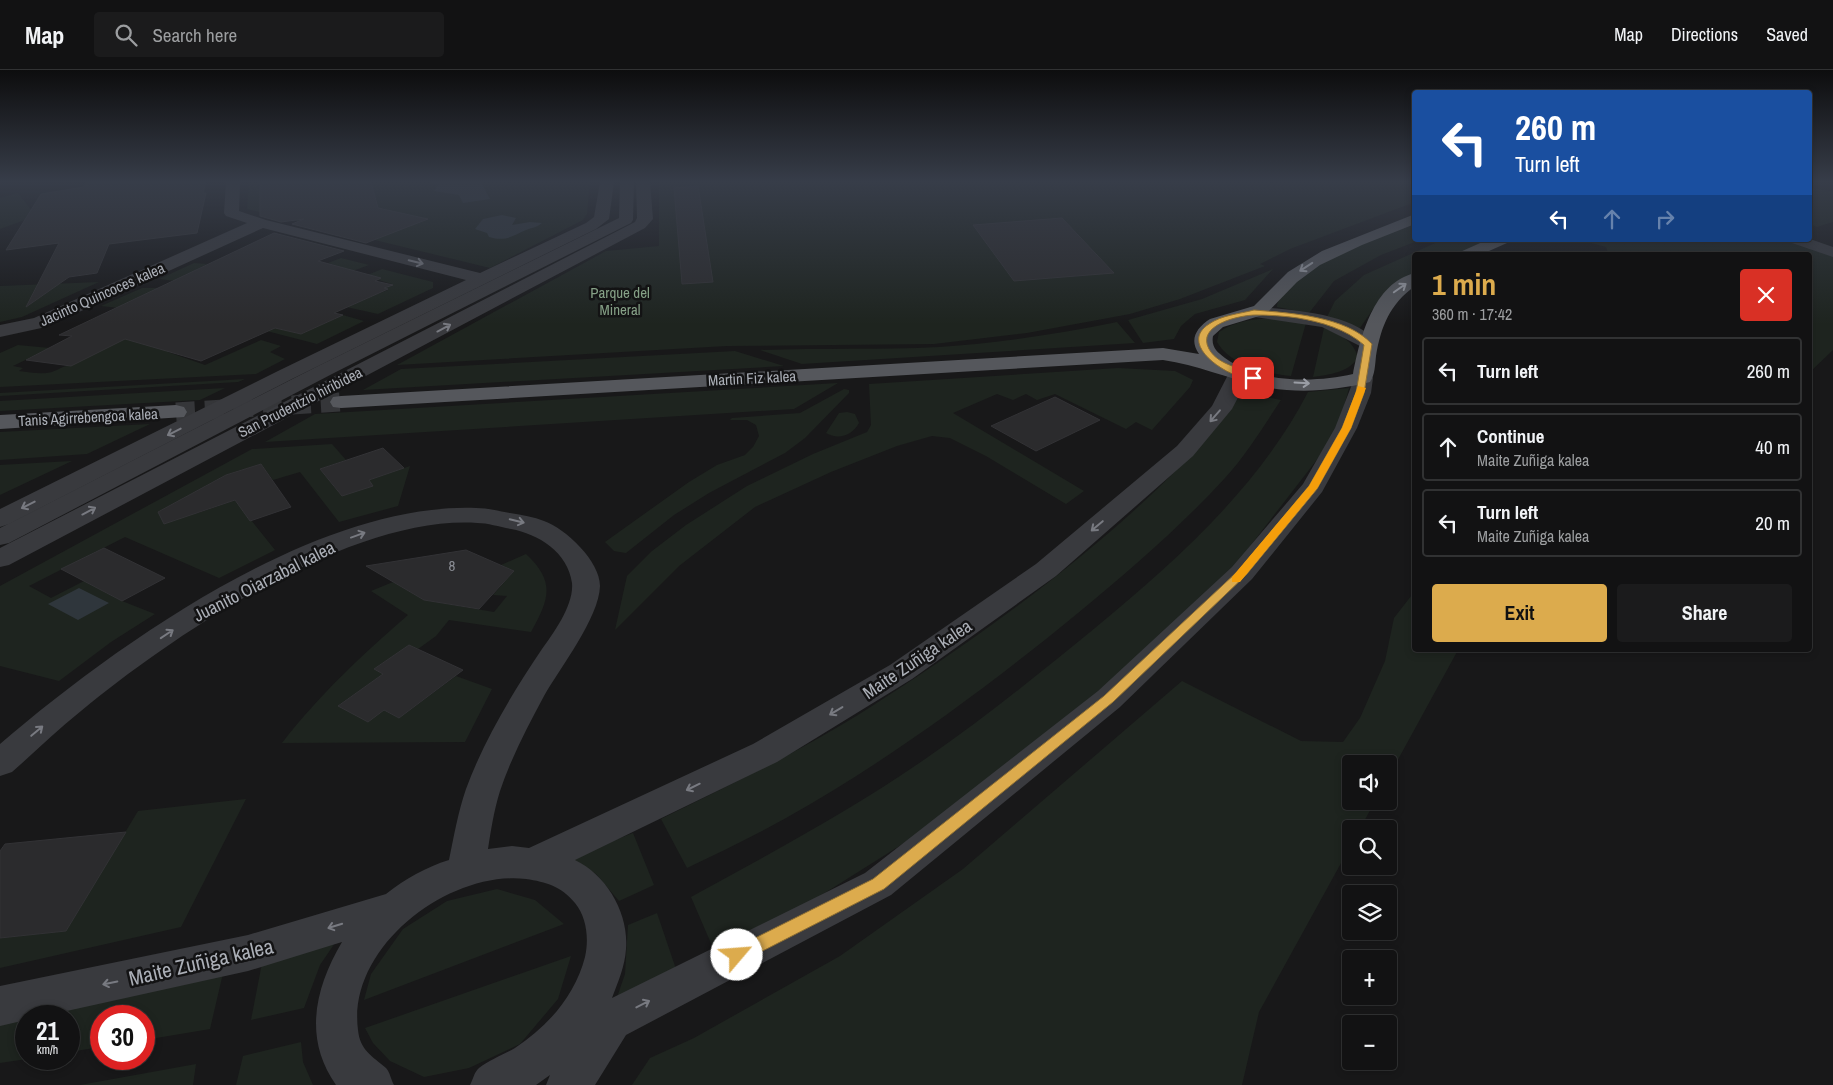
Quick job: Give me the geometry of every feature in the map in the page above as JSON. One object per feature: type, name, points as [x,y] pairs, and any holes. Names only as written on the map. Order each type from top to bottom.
[{"type":"main road","points":[[1390,229],[1343,247],[1318,260],[1299,272],[1265,306],[1254,312],[1223,320],[1211,326],[1204,334],[1202,343],[1207,352],[1234,372],[1260,379],[1299,383],[1348,382],[1363,378],[1368,344],[1382,306],[1390,295],[1412,280]]},
{"type":"main road","points":[[1473,252],[1496,242]]},
{"type":"main road","name":"Martin Fiz kalea","points":[[1163,354],[1203,338]]},
{"type":"main road","name":"Martin Fiz kalea","points":[[341,402],[1163,354],[1189,358],[1234,372]]},
{"type":"main road","name":"Tanis Agirrebengoa kalea","points":[[0,422],[176,412]]},
{"type":"street","name":"Jacinto Quincoces kalea","points":[[0,331],[25,327],[52,318],[249,229]]},
{"type":"street","points":[[283,229],[482,279]]},
{"type":"street","points":[[596,235],[598,229]]},
{"type":"street","name":"San Prudentzio hiribidea","points":[[0,519],[567,238],[596,235],[616,229]]},
{"type":"street","name":"San Prudentzio hiribidea","points":[[0,538],[326,370],[596,235]]},
{"type":"street","name":"San Prudentzio hiribidea","points":[[0,559],[596,235]]},
{"type":"street","points":[[1812,235],[1833,244]]},
{"type":"street","points":[[1804,242],[1833,252]]},
{"type":"street","points":[[1254,312],[1317,320],[1352,332],[1368,344]]},
{"type":"street","name":"Maite Zuñiga kalea","points":[[534,863],[765,753],[901,672],[1046,570],[1185,451],[1221,409],[1234,386],[1234,372]]},
{"type":"street","points":[[566,1035],[611,1020],[878,884],[1109,699],[1242,573],[1313,487],[1346,428],[1360,393],[1363,378]]},
{"type":"street","name":"Juanito Oiarzabal kalea","points":[[0,763],[91,686],[201,611],[314,552],[368,532],[403,522],[467,514],[483,514],[518,520],[542,528],[565,542],[575,557],[586,584],[582,606],[533,689],[485,785],[465,870]]},
{"type":"street","points":[[371,1085],[353,1071],[339,1047],[334,1019],[339,989],[352,959],[373,931],[398,907],[430,885],[465,870],[491,864],[534,863],[559,870],[580,882],[595,900],[605,922],[607,948],[601,976],[587,1006],[566,1035],[532,1064],[493,1085]]},
{"type":"street","name":"Maite Zuñiga kalea","points":[[0,1006],[248,953],[398,907]]},
{"type":"street","points":[[570,1085],[611,1020]]},
{"type":"green space","points":[[331,229],[565,229],[490,268]]},
{"type":"green space","name":"Parque del Mineral","points":[[659,229],[1342,229],[1290,249],[1260,264],[1265,266],[1180,299],[1130,314],[1027,333],[934,344],[727,346],[397,365],[606,251],[659,246]]},
{"type":"green space","points":[[1400,229],[1412,229],[1412,242],[1415,242],[1381,255],[1334,281],[1309,313],[1277,307],[1280,298],[1297,280],[1327,259],[1362,243]]},
{"type":"green space","points":[[1438,242],[1486,242],[1463,252],[1415,252]]},
{"type":"green space","points":[[1587,242],[1792,242],[1833,256],[1833,350],[1812,370],[1812,252],[1608,252],[1606,247]]},
{"type":"green space","points":[[1412,253],[1412,275],[1384,293],[1360,328],[1326,319],[1335,301],[1364,275]]},
{"type":"green space","points":[[341,258],[369,265],[331,279],[377,294],[388,290],[384,288],[392,284],[365,276],[382,269],[433,282],[433,288],[378,314],[301,297],[262,325],[301,334],[343,315],[364,321],[317,344],[236,323],[168,352],[205,365],[261,340],[281,346],[270,352],[285,359],[256,374],[0,387],[0,353],[18,345],[50,348],[13,366],[23,368],[19,371],[48,373],[71,366],[172,314],[101,306],[142,288],[173,288],[141,296],[224,287],[159,279],[194,263],[207,264],[196,270],[283,259],[345,269],[328,263]]},
{"type":"green space","points":[[1273,269],[1245,300],[1195,314],[1181,326],[1174,339],[1143,343],[1128,320],[1202,299]]},
{"type":"green space","points":[[99,282],[22,317],[0,322],[0,286]]},
{"type":"green space","points":[[1276,318],[1306,323],[1291,376],[1270,373],[1240,363],[1223,350],[1217,342],[1219,332],[1233,325],[1253,320]]},
{"type":"green space","points":[[1117,322],[1135,343],[802,364],[760,350],[939,347],[1028,338]]},
{"type":"green space","points":[[1324,328],[1346,339],[1353,347],[1358,358],[1344,370],[1313,377]]},
{"type":"green space","points":[[735,351],[784,366],[363,390],[401,369]]},
{"type":"green space","points":[[1118,368],[1175,371],[1193,380],[1190,387],[1152,430],[1136,422],[1126,429],[1055,394],[1037,400],[1026,394],[1013,400],[997,394],[953,413],[1084,491],[1066,504],[986,456],[950,438],[932,436],[897,446],[831,472],[755,507],[679,566],[615,630],[627,576],[652,551],[686,525],[747,486],[813,454],[867,432],[871,425],[869,384]]},
{"type":"green space","points":[[245,379],[238,382],[0,396],[0,393]]},
{"type":"green space","points":[[838,383],[794,409],[265,442],[315,414]]},
{"type":"green space","points":[[225,388],[200,400],[0,411],[0,401]]},
{"type":"green space","points":[[1349,388],[1342,414],[1329,444],[1237,563],[1115,679],[912,838],[812,901],[716,955],[691,897],[870,795],[950,742],[992,710],[1125,603],[1214,521],[1265,460],[1288,427],[1308,392]]},
{"type":"green space","points":[[844,389],[849,390],[849,393],[805,438],[785,453],[709,493],[674,515],[626,553],[614,551],[605,542],[689,482],[717,465],[745,455],[753,447],[759,436],[756,425],[747,420],[730,420],[732,418],[800,413]]},
{"type":"green space","points":[[1241,392],[1281,400],[1247,450],[1225,478],[1172,531],[1116,581],[1009,668],[899,748],[786,818],[687,868],[661,819],[761,769],[858,715],[998,621],[1088,550],[1172,475],[1210,435]]},
{"type":"green space","points":[[839,413],[855,414],[859,423],[853,431],[844,436],[826,433]]},
{"type":"green space","points":[[150,424],[87,454],[0,460],[0,432]]},
{"type":"green space","points":[[332,444],[346,460],[320,469],[342,496],[372,486],[369,480],[410,466],[398,506],[339,522],[300,472],[273,480],[261,464],[226,475],[187,497],[198,513],[235,500],[275,550],[219,578],[125,537],[29,586],[51,598],[84,581],[122,601],[155,614],[111,642],[59,681],[0,666],[0,586],[252,449]]},
{"type":"green space","points":[[72,461],[0,495],[0,465]]},
{"type":"green space","points":[[526,554],[536,564],[546,582],[545,600],[542,610],[531,632],[449,620],[436,636],[418,649],[409,645],[374,669],[383,674],[339,705],[368,721],[384,710],[399,718],[456,676],[492,689],[465,742],[282,743],[312,707],[342,676],[408,615],[371,591],[393,582],[424,600],[494,612],[507,596],[493,595],[514,571],[501,565]]},
{"type":"green space","points":[[1412,595],[1412,652],[1457,652],[1397,761],[1397,755],[1342,755],[1342,810],[1370,810],[1365,820],[1342,820],[1342,861],[1259,1012],[1242,1085],[632,1085],[650,1058],[694,1038],[840,956],[963,869],[1182,681],[1301,741],[1343,742],[1360,718],[1385,661],[1394,618]]},
{"type":"green space","points":[[246,799],[181,927],[0,968],[0,938],[66,931],[138,811]]},
{"type":"green space","points":[[633,833],[654,885],[619,901],[596,874],[570,857]]},
{"type":"green space","points":[[497,889],[535,900],[564,924],[364,1000],[371,974],[403,929],[447,901]]},
{"type":"green space","points":[[657,913],[677,972],[615,1003],[625,974],[628,925]]},
{"type":"green space","points":[[337,940],[320,965],[304,1008],[251,1020],[262,963]]},
{"type":"green space","points":[[571,956],[558,999],[520,1044],[469,1068],[424,1077],[390,1061],[373,1043],[365,1028]]},
{"type":"green space","points":[[224,969],[210,1029],[155,1038],[155,1005],[90,1005],[90,1049],[80,1050],[80,1005],[77,1005]]},
{"type":"green space","points":[[15,1021],[15,1061],[0,1063],[0,1024]]},
{"type":"green space","points":[[301,1042],[303,1062],[313,1085],[236,1085],[243,1056]]},
{"type":"green space","points":[[196,1064],[193,1085],[80,1085]]},
{"type":"shaded area","points":[[476,229],[528,229],[504,239],[489,237],[487,233]]},
{"type":"shaded area","points":[[79,588],[109,603],[78,620],[48,604]]},
{"type":"building","points":[[19,229],[198,229],[197,233],[109,244],[97,273],[69,277],[26,307],[59,243],[6,250]]},
{"type":"building","points":[[313,229],[401,229],[366,243]]},
{"type":"building","points":[[677,229],[705,229],[713,282],[682,284]]},
{"type":"building","points":[[976,229],[1073,229],[1114,273],[1014,281]]},
{"type":"building","points":[[274,233],[344,251],[318,261],[381,278],[375,281],[393,285],[334,313],[343,315],[301,334],[275,328],[201,361],[125,339],[71,366],[26,360],[72,336],[59,335]]},
{"type":"building","points":[[1055,397],[1100,420],[1036,451],[991,426]]},
{"type":"building","points":[[383,448],[404,468],[369,480],[373,486],[342,496],[320,469]]},
{"type":"building","points":[[261,464],[291,507],[250,521],[235,500],[164,524],[158,512],[226,475]]},
{"type":"building","points":[[104,548],[165,578],[122,601],[61,569]]},
{"type":"building","points":[[466,550],[514,571],[479,609],[424,600],[366,566]]},
{"type":"building","points":[[409,645],[463,670],[399,718],[384,710],[368,722],[338,706],[383,674],[374,669]]},
{"type":"building","points":[[126,832],[66,931],[0,938],[0,851],[5,844]]},
{"type":"tunnel","points":[[176,412],[341,402]]},
{"type":"slow traffic","points":[[1236,579],[1313,487],[1346,428],[1361,388]]},
{"type":"route","points":[[737,955],[878,884],[1109,699],[1242,573],[1313,487],[1346,428],[1360,393],[1368,344],[1358,335],[1339,327],[1298,316],[1254,312],[1223,320],[1211,326],[1204,334],[1202,343],[1207,352],[1224,367],[1253,378]]}]
